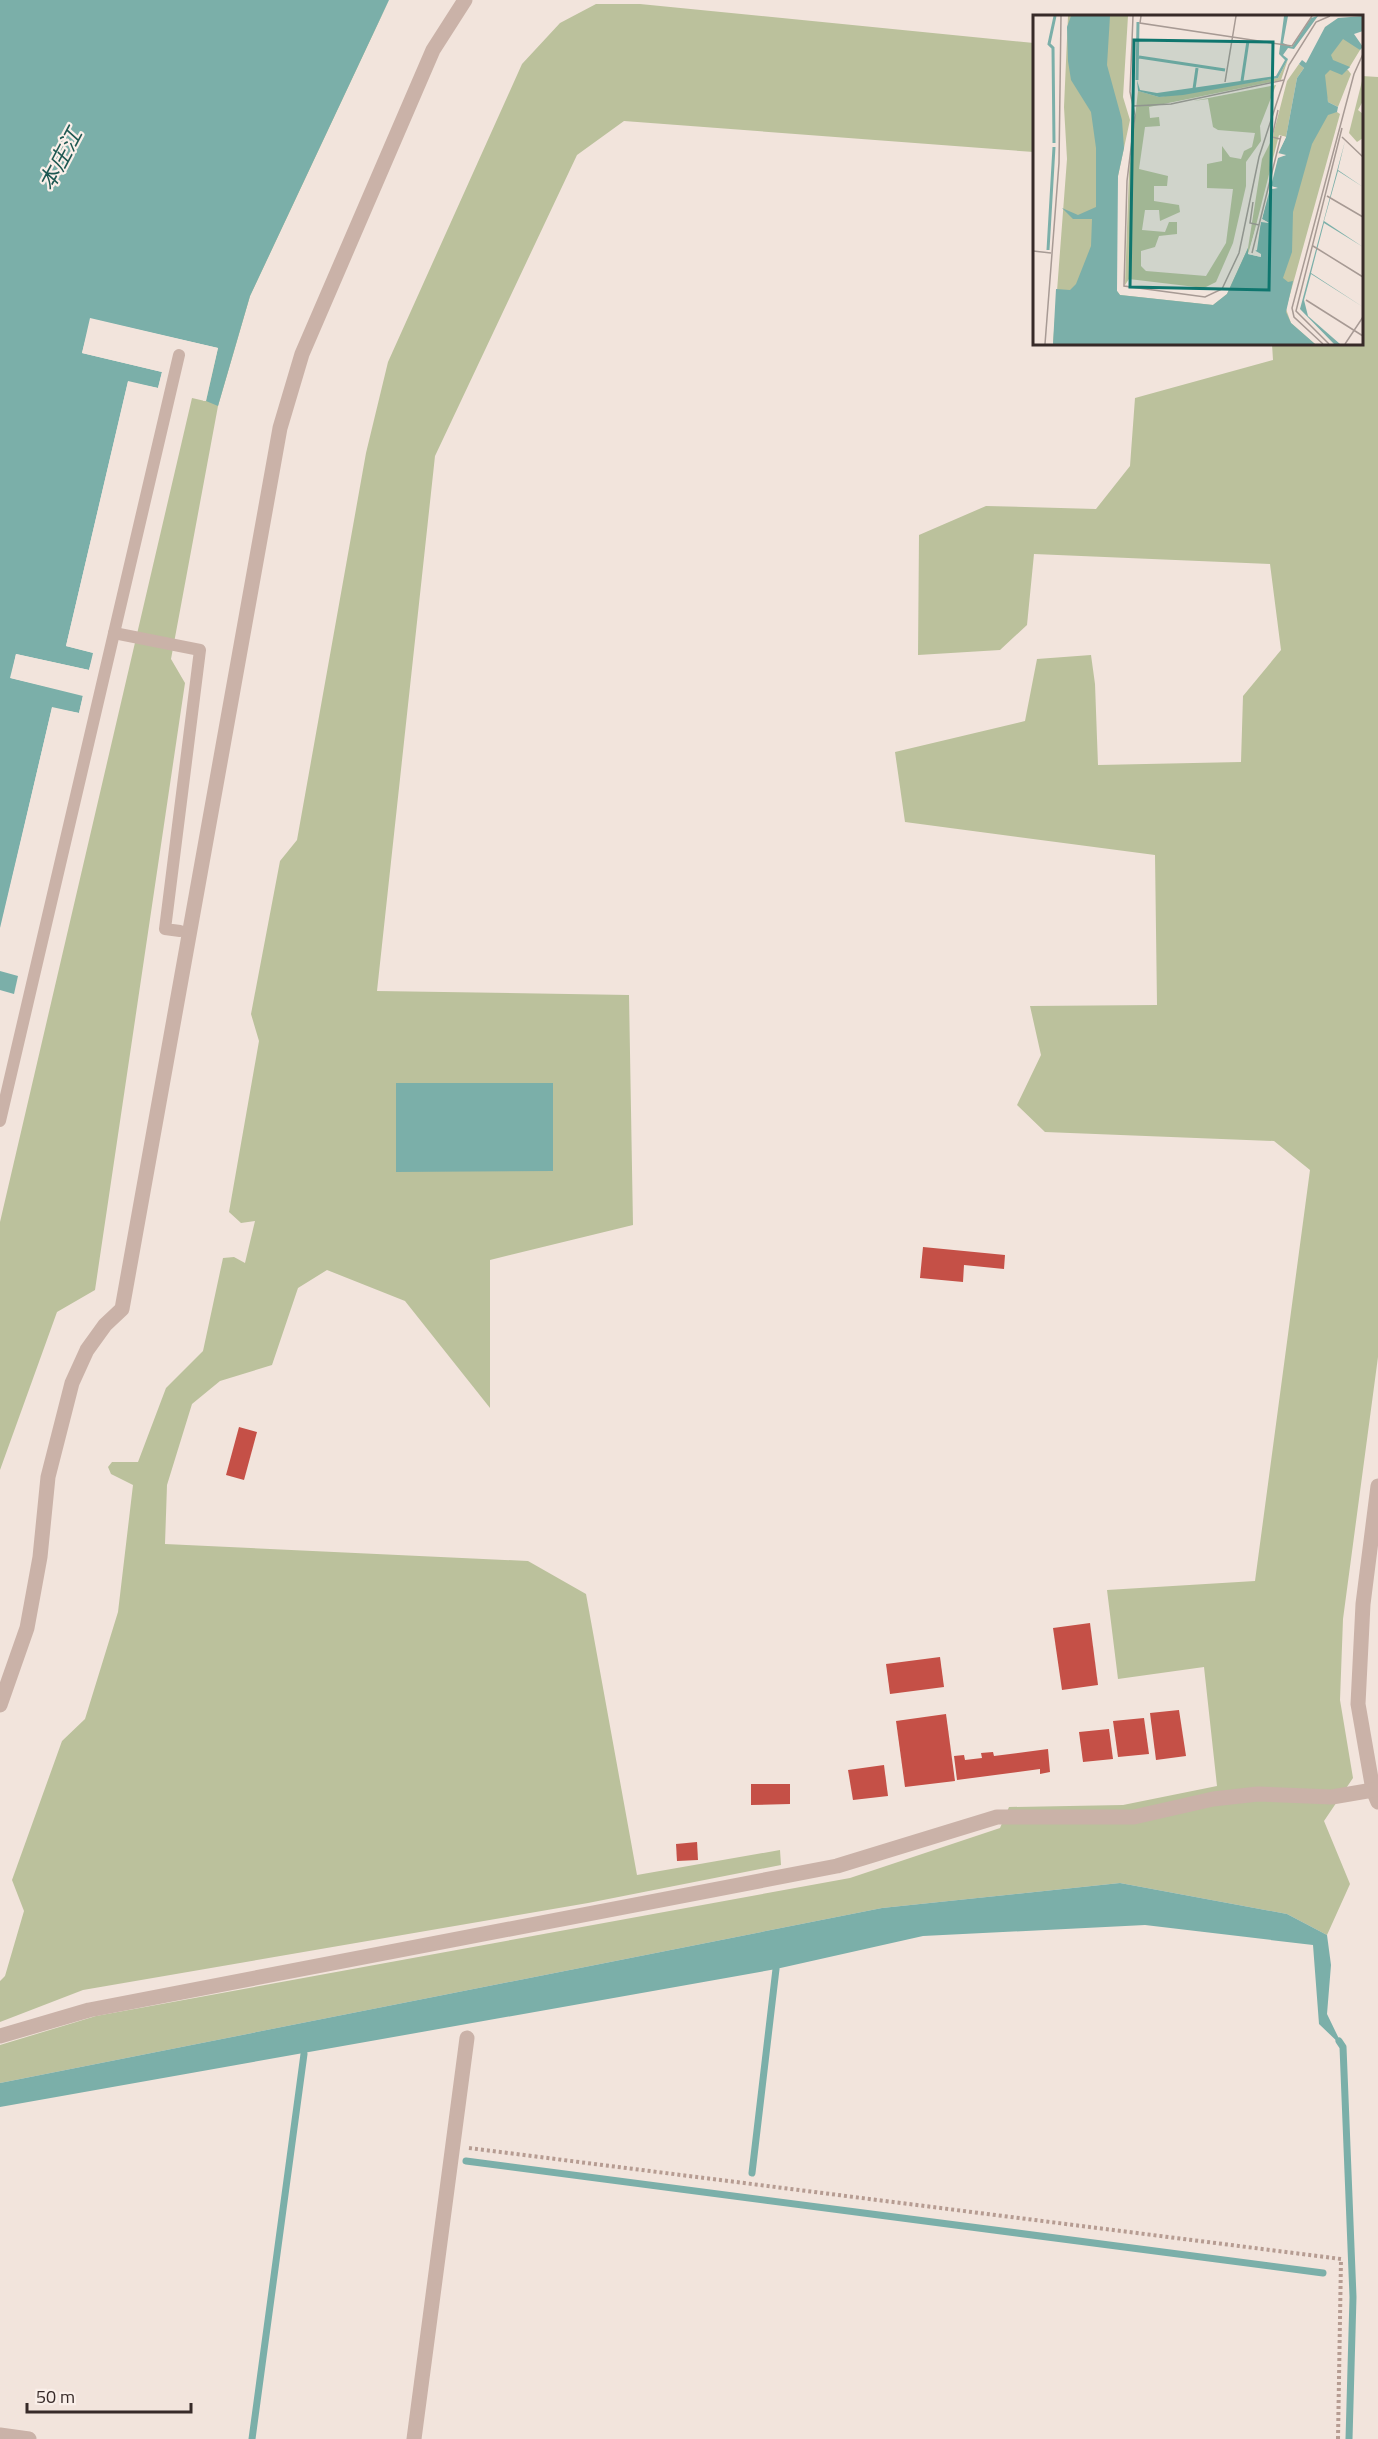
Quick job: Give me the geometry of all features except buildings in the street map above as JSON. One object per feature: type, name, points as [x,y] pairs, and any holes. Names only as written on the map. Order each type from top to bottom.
[{"type":"street","points":[[0,1705],[27,1628],[40,1557],[48,1477],[72,1383],[87,1350],[105,1325],[122,1309],[280,428],[302,354],[311,332],[433,50],[465,0]]},
{"type":"street","points":[[0,2036],[89,2010],[837,1866],[997,1817],[1134,1817],[1214,1799],[1258,1794],[1375,1796],[1359,1704],[1363,1604],[1378,1486]]},
{"type":"street","points":[[414,2439],[467,2038]]},
{"type":"street","points":[[0,2435],[29,2439]]},
{"type":"lane","points":[[0,1121],[179,355]]},
{"type":"lane","points":[[114,633],[200,650],[165,928],[180,931]]},
{"type":"path","points":[[453,2146],[1341,2259],[1338,2439]]},
{"type":"green space","points":[[389,0],[250,296],[218,406],[171,659],[185,683],[95,1290],[57,1312],[0,1470],[0,1222],[192,398],[205,401],[218,348]]},
{"type":"green space","points":[[596,4],[640,4],[1033,43],[1033,152],[624,121],[577,155],[435,456],[377,991],[629,995],[633,1225],[490,1260],[490,1408],[405,1301],[327,1270],[298,1288],[272,1365],[220,1381],[192,1404],[167,1485],[165,1544],[528,1561],[586,1594],[637,1875],[780,1850],[781,1865],[588,1903],[83,1990],[0,2022],[0,1981],[5,1976],[24,1911],[12,1880],[62,1741],[85,1719],[118,1612],[133,1485],[111,1474],[108,1467],[112,1462],[138,1462],[166,1388],[203,1351],[223,1258],[234,1257],[245,1263],[255,1221],[241,1223],[229,1212],[259,1041],[251,1014],[280,861],[297,840],[366,453],[388,362],[522,64],[560,23]]},
{"type":"green space","points":[[1363,76],[1378,77],[1378,1357],[1343,1619],[1340,1700],[1353,1778],[1324,1821],[1350,1884],[1327,1935],[1287,1914],[1120,1883],[882,1908],[0,2083],[0,2045],[96,2016],[850,1878],[1000,1828],[1009,1807],[1123,1805],[1217,1786],[1204,1667],[1118,1679],[1107,1590],[1255,1581],[1310,1170],[1274,1141],[1045,1132],[1017,1105],[1041,1055],[1030,1006],[1157,1005],[1155,855],[905,822],[895,752],[1025,721],[1037,659],[1091,655],[1095,684],[1098,765],[1241,762],[1243,696],[1281,650],[1270,564],[1034,554],[1027,625],[1000,650],[918,655],[919,535],[986,506],[1096,509],[1130,466],[1135,398],[1273,360],[1272,345],[1363,345]]},
{"type":"water","name":"本庄江","points":[[0,0],[389,0],[250,296],[218,406],[206,401],[218,348],[91,319],[82,353],[162,372],[158,388],[128,382],[66,646],[94,653],[89,670],[16,654],[11,678],[83,695],[79,713],[52,708],[0,928]]},
{"type":"water","points":[[0,971],[18,976],[14,994],[0,990]]},
{"type":"water","points":[[396,1083],[553,1083],[553,1171],[396,1172]]},
{"type":"water","points":[[1120,1883],[1287,1914],[1327,1935],[1331,1965],[1327,2014],[1343,2047],[1319,2024],[1313,1945],[1145,1925],[923,1936],[776,1969],[0,2107],[0,2083],[882,1908]]},
{"type":"pier","points":[[90,318],[218,348],[206,401],[203,401],[214,350],[92,322],[86,351],[163,369],[165,372],[159,391],[130,385],[69,644],[96,651],[92,672],[18,657],[14,676],[84,693],[86,696],[80,716],[54,711],[3,929],[0,931],[52,707],[79,713],[83,696],[10,678],[16,654],[89,670],[93,653],[66,646],[128,381],[158,388],[162,372],[82,353]]},
{"type":"waterway","points":[[752,2173],[776,1969]]},
{"type":"waterway","points":[[1339,2041],[1343,2047],[1353,2297],[1349,2439]]},
{"type":"waterway","points":[[252,2439],[304,2054]]},
{"type":"waterway","points":[[466,2161],[1323,2273]]}]
